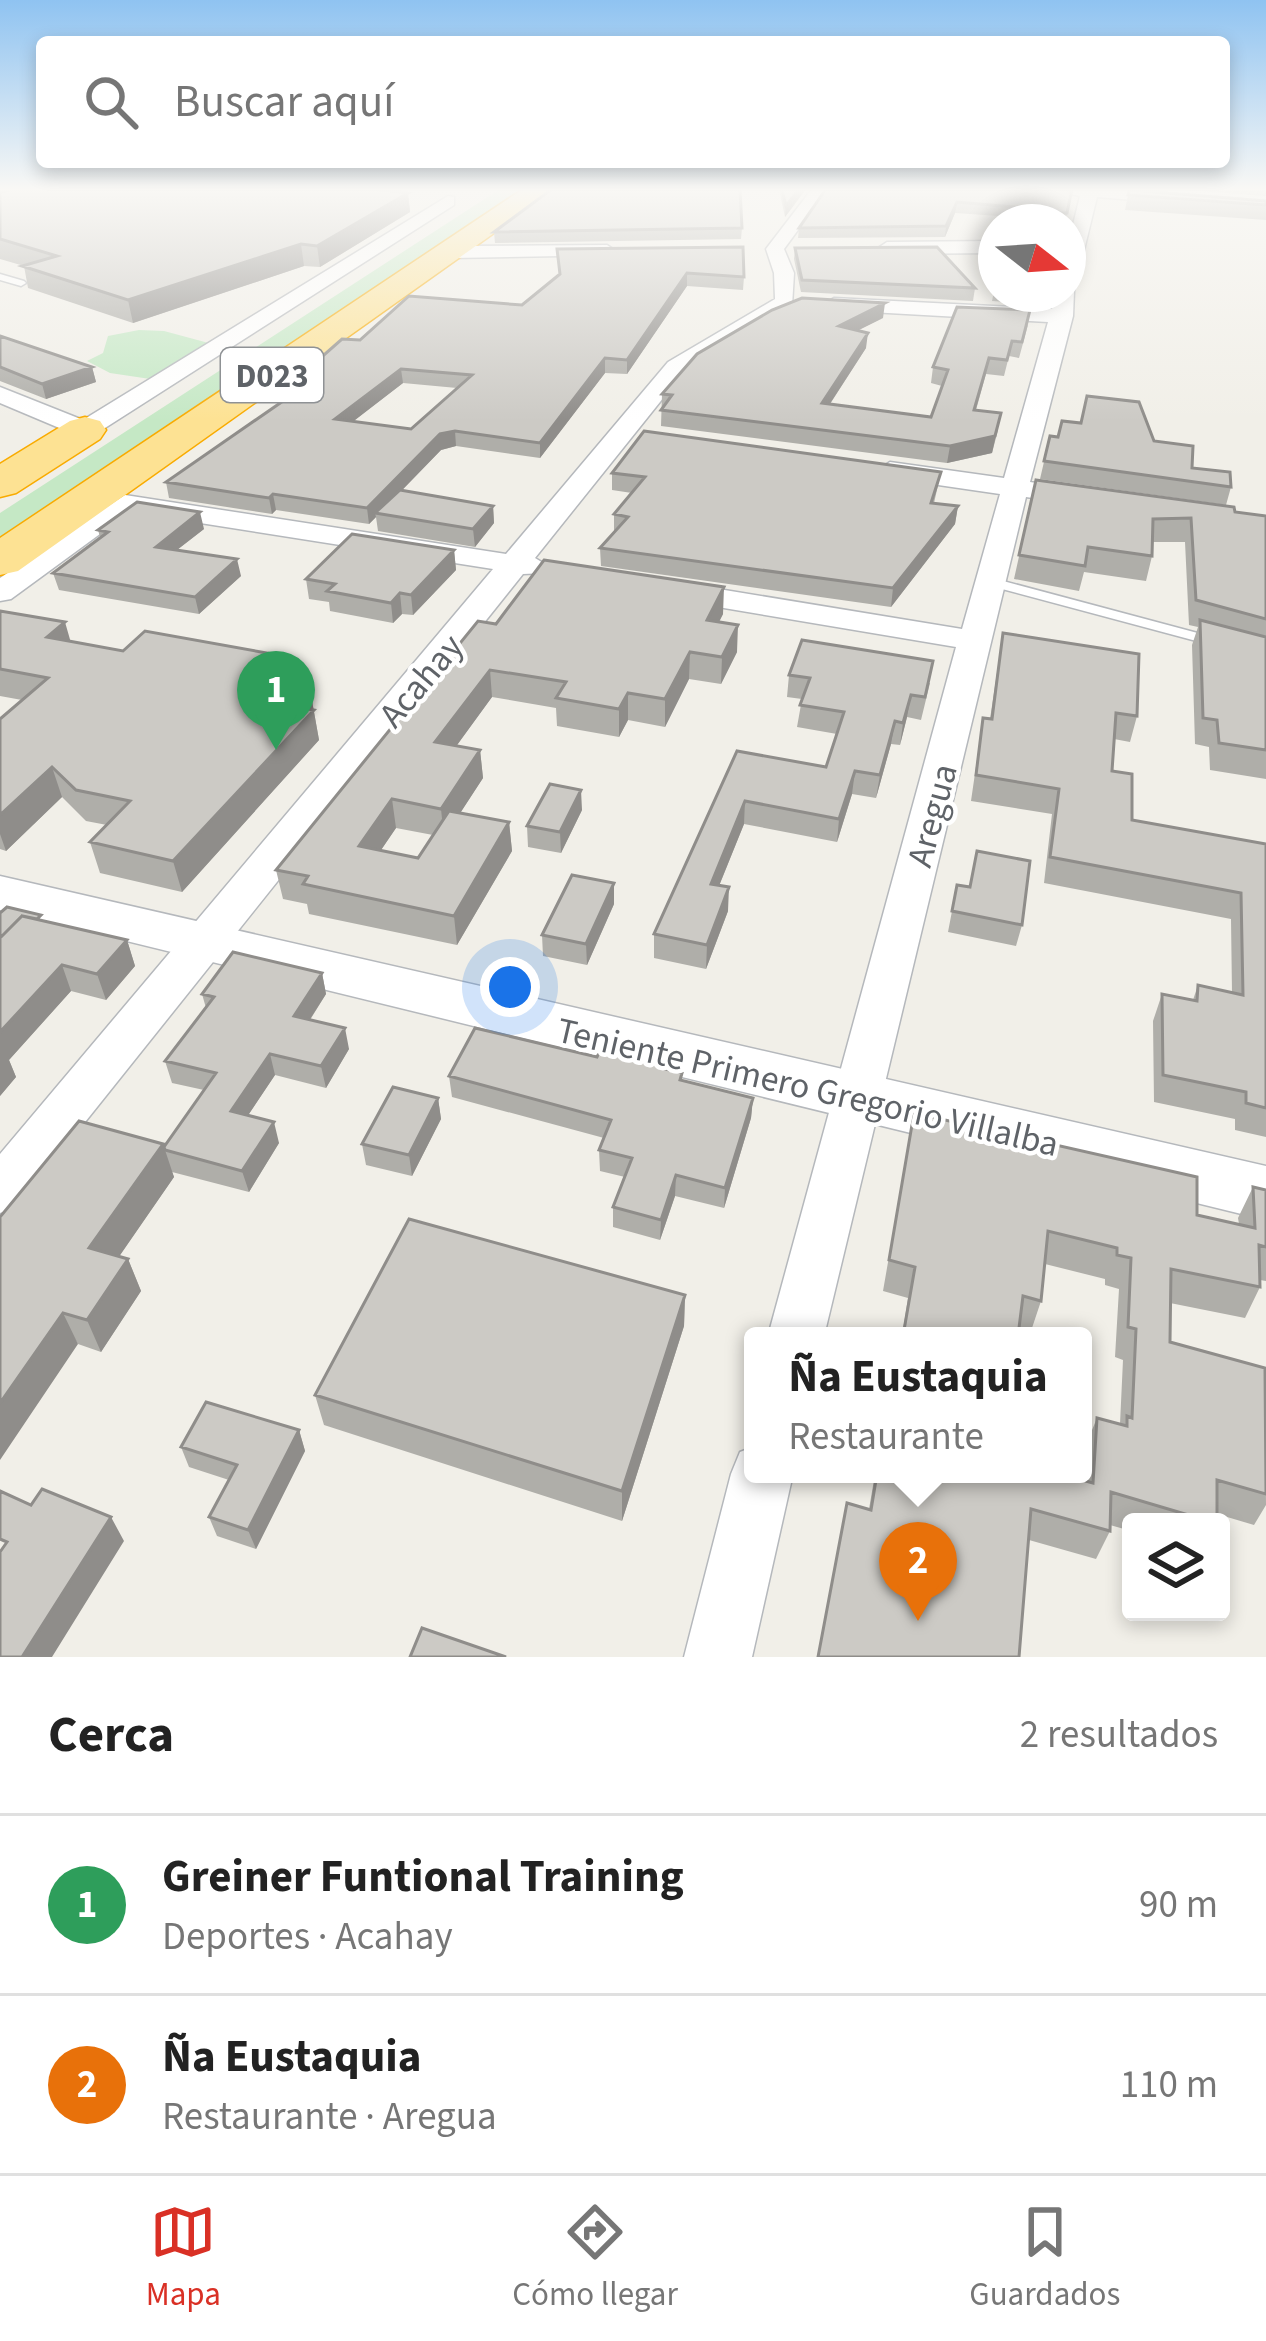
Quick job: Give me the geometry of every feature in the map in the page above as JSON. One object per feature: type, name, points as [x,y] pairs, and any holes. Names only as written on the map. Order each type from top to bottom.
[{"type":"highway","name":"D023","points":[[0,505],[373,266]]},
{"type":"highway","name":"D023","points":[[0,560],[433,266]]},
{"type":"highway","points":[[125,503],[416,294],[437,266]]},
{"type":"highway","points":[[0,483],[85,430]]},
{"type":"street","points":[[0,394],[85,430],[338,266]]},
{"type":"street","points":[[781,266],[785,302],[978,299]]},
{"type":"street","name":"Acahay","points":[[0,1191],[516,564],[634,435],[690,355],[763,319],[785,302]]},
{"type":"street","name":"Aregua","points":[[798,1327],[854,1097],[1062,312]]},
{"type":"street","points":[[854,465],[1060,494]]},
{"type":"street","points":[[0,592],[125,503],[562,572]]},
{"type":"street","points":[[655,587],[978,641]]},
{"type":"street","name":"Teniente Primero Gregorio Villalba","points":[[0,893],[1266,1193]]},
{"type":"street","points":[[718,1657],[760,1483]]},
{"type":"lane","points":[[0,277],[21,283]]},
{"type":"lane","points":[[992,582],[1243,649]]},
{"type":"green space","points":[[381,266],[415,266],[0,546],[0,513]]},
{"type":"green space","points":[[164,331],[216,345],[157,380],[110,373],[87,361],[103,353],[108,336]]},
{"type":"building","points":[[23,266],[232,266],[128,300]]},
{"type":"building","points":[[559,266],[744,266],[744,277],[687,273],[627,360],[605,358],[540,443],[455,431],[440,434],[367,508],[166,482],[296,392],[284,390],[342,339],[360,340],[409,296],[522,305],[560,274]],"holes":[[[401,369],[472,375],[411,429],[335,419]]]},
{"type":"building","points":[[799,266],[955,266],[975,288],[802,280]]},
{"type":"building","points":[[802,298],[885,303],[839,326],[868,333],[822,403],[931,417],[948,370],[933,367],[957,307],[1030,312],[1022,342],[1012,341],[1007,360],[989,358],[974,410],[1001,413],[995,436],[950,446],[661,410],[672,395],[662,394],[697,354]]},
{"type":"building","points":[[0,336],[92,367],[42,384],[0,367]]},
{"type":"building","points":[[1087,396],[1139,402],[1154,441],[1193,446],[1192,468],[1230,472],[1231,487],[1044,461],[1050,436],[1058,437],[1062,421],[1081,423]]},
{"type":"building","points":[[644,431],[941,472],[931,503],[958,506],[893,588],[600,548],[628,517],[614,514],[645,477],[612,473]]},
{"type":"building","points":[[1036,480],[1234,507],[1235,512],[1266,516],[1266,619],[1196,600],[1191,518],[1153,519],[1152,556],[1088,547],[1085,566],[1019,555]]},
{"type":"building","points":[[400,490],[493,506],[473,529],[375,513]]},
{"type":"building","points":[[137,502],[200,512],[156,547],[237,559],[195,597],[53,573],[108,532],[98,530]]},
{"type":"building","points":[[352,534],[454,550],[411,595],[400,593],[391,603],[327,591],[335,584],[306,579]]},
{"type":"building","points":[[544,560],[724,587],[707,620],[738,625],[722,657],[690,652],[665,699],[628,693],[619,709],[556,698],[566,682],[490,670],[435,742],[480,750],[441,809],[392,799],[359,846],[418,858],[449,811],[509,822],[454,916],[303,884],[308,876],[276,870],[478,621],[496,624]]},
{"type":"building","points":[[0,611],[65,622],[47,637],[123,651],[145,631],[278,655],[259,675],[309,684],[288,706],[314,710],[173,861],[90,842],[130,801],[76,790],[52,767],[0,815],[0,719],[48,678],[0,669]]},
{"type":"building","points":[[1200,620],[1266,637],[1266,750],[1219,743],[1217,720],[1203,718]]},
{"type":"building","points":[[1003,633],[1139,654],[1137,716],[1116,713],[1112,771],[1132,774],[1132,820],[1266,844],[1266,1108],[1246,1103],[1246,1092],[1163,1075],[1162,994],[1197,1001],[1198,985],[1243,995],[1241,893],[1050,857],[1059,789],[976,775],[983,718],[992,719]]},
{"type":"building","points":[[802,640],[933,661],[925,697],[911,695],[903,723],[895,721],[880,775],[855,771],[839,819],[745,801],[711,884],[729,887],[707,945],[654,934],[737,751],[826,767],[844,712],[800,705],[810,678],[789,675]]},
{"type":"building","points":[[550,784],[581,790],[560,832],[527,826]]},
{"type":"building","points":[[977,851],[1030,861],[1022,925],[952,911],[957,885],[970,887]]},
{"type":"building","points":[[572,875],[614,883],[586,944],[542,935]]},
{"type":"building","points":[[7,907],[41,915],[37,919],[22,916],[0,938],[0,913]]},
{"type":"building","points":[[22,916],[127,940],[97,974],[62,965],[0,1032],[0,938]]},
{"type":"building","points":[[233,952],[322,973],[294,1016],[345,1028],[321,1066],[270,1054],[231,1111],[274,1122],[242,1171],[164,1147],[216,1073],[165,1061],[214,997],[202,994]]},
{"type":"building","points":[[475,1028],[597,1057],[604,1042],[670,1058],[665,1069],[682,1073],[680,1080],[753,1098],[725,1188],[676,1175],[661,1220],[613,1207],[632,1158],[599,1150],[611,1120],[449,1076]]},
{"type":"building","points":[[393,1087],[438,1098],[409,1155],[362,1144]]},
{"type":"building","points":[[914,1113],[1197,1177],[1197,1215],[1255,1228],[1253,1187],[1266,1190],[1260,1287],[1171,1269],[1170,1342],[1265,1368],[1266,1494],[1217,1480],[1217,1513],[1182,1513],[1111,1492],[1110,1531],[1031,1509],[1019,1657],[818,1657],[847,1503],[871,1510],[876,1483],[1093,1483],[1097,1418],[1127,1426],[1127,1416],[1132,1418],[1136,1329],[1128,1327],[1131,1258],[1117,1255],[1117,1248],[1048,1231],[1041,1301],[1023,1296],[1019,1327],[905,1327],[915,1267],[889,1260]]},
{"type":"building","points":[[79,1121],[163,1144],[89,1248],[128,1259],[87,1320],[63,1313],[0,1403],[0,1217]]},
{"type":"building","points":[[409,1219],[685,1295],[622,1491],[315,1395]]},
{"type":"building","points":[[206,1402],[299,1430],[248,1530],[209,1517],[237,1465],[181,1447]]},
{"type":"building","points":[[42,1489],[111,1517],[22,1657],[0,1657],[0,1552],[7,1542],[0,1539],[0,1491],[31,1505]]},
{"type":"building","points":[[422,1628],[506,1657],[410,1657]]},
{"type":"place","name":"Greiner Funtional Training","points":[[276,750]]},
{"type":"place","name":"Ña Eustaquia","points":[[918,1621]]}]
